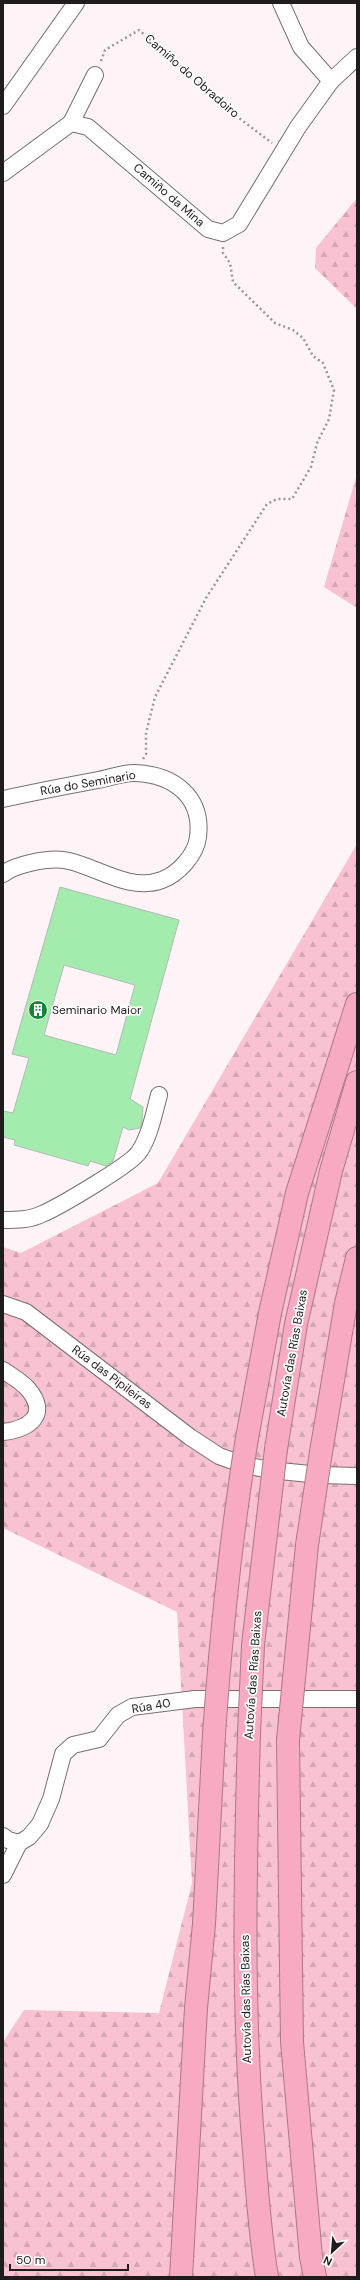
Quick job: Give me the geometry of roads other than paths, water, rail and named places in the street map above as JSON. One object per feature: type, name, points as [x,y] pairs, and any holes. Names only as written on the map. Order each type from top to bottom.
[{"type":"highway","points":[[181,2277],[196,2008],[204,1924],[214,1734],[224,1605],[235,1514],[247,1438],[270,1313],[297,1193],[357,1004]]},
{"type":"highway","name":"Autovía das Rías Baixas","points":[[267,2277],[260,2239],[248,2085],[244,1906],[253,1645],[276,1449],[296,1324],[331,1172],[357,1082]]},
{"type":"highway","points":[[315,2277],[311,2257],[292,2042],[288,1740],[307,1544],[346,1303],[357,1258]]},
{"type":"street","points":[[3,106],[76,3]]},
{"type":"street","points":[[282,3],[301,47],[331,81],[357,57]]},
{"type":"street","points":[[3,173],[71,123],[95,75]]},
{"type":"street","name":"Camiño da Mina","points":[[71,123],[88,127],[208,229],[223,233],[239,224],[298,127],[331,81]]},
{"type":"street","name":"Rúa do Seminario","points":[[3,799],[135,773],[157,776],[173,783],[188,795],[196,808],[199,823],[198,840],[190,856],[178,870],[162,880],[146,883],[125,880],[69,861],[45,859],[24,864],[3,874]]},
{"type":"street","points":[[3,1220],[20,1220],[42,1215],[88,1189],[139,1153],[148,1132],[159,1095]]},
{"type":"street","name":"Rúa das Pipileiras","points":[[3,1304],[26,1312],[190,1437],[218,1456],[231,1462],[270,1470],[320,1475],[357,1476]]},
{"type":"street","points":[[3,1370],[28,1389],[36,1402],[36,1416],[30,1424],[20,1430],[3,1432]]},
{"type":"street","name":"Rúa 40","points":[[19,1844],[29,1837],[40,1824],[51,1799],[63,1754],[73,1746],[99,1739],[118,1715],[132,1707],[195,1699],[357,1700]]},
{"type":"street","points":[[3,1836],[8,1840],[19,1844],[3,1875]]},
{"type":"place","name":"Seminario Maior","points":[[38,1010]]}]
